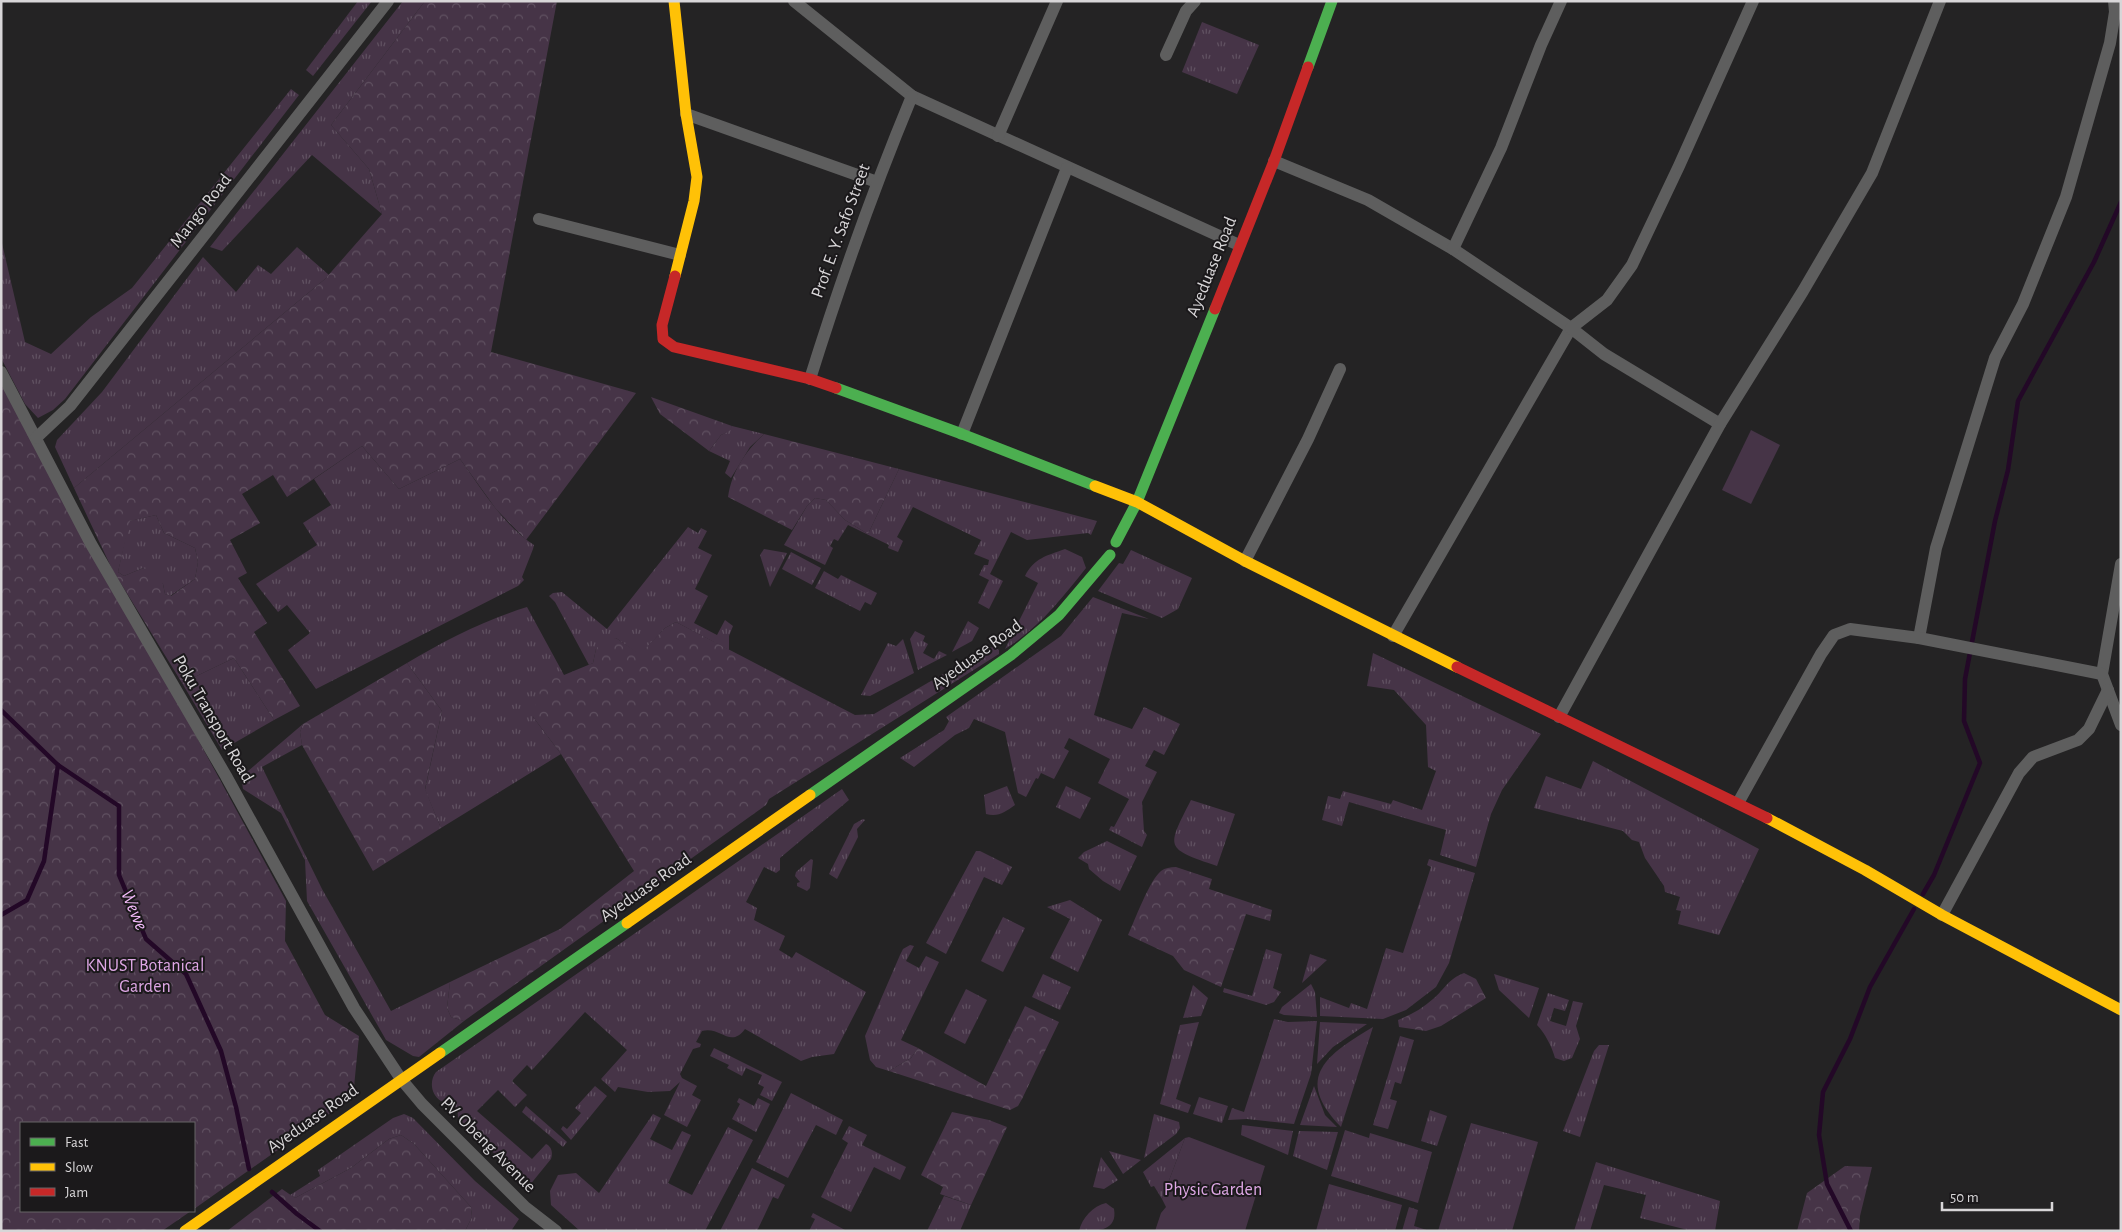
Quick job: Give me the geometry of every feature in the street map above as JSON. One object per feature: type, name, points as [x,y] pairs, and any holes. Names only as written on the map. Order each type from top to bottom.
[{"type":"street","name":"Mango Road","points":[[36,438],[70,406],[388,1]]},
{"type":"street","points":[[674,1],[686,114],[697,177],[694,201],[662,325],[663,339],[674,347],[810,379],[962,434],[1137,502],[1246,561],[1392,636],[1738,803],[1865,870],[1942,915],[2121,1010]]},
{"type":"street","points":[[794,1],[912,96],[1239,245]]},
{"type":"street","points":[[998,136],[1057,1]]},
{"type":"street","points":[[1166,55],[1186,11],[1195,1]]},
{"type":"street","name":"Ayeduase Road","points":[[1116,542],[1137,502],[1274,161],[1332,1]]},
{"type":"street","points":[[1453,249],[1500,148],[1541,45],[1561,1]]},
{"type":"street","points":[[1392,636],[1571,328],[1607,300],[1632,265],[1753,1]]},
{"type":"street","points":[[1559,717],[1720,424],[1803,291],[1872,173],[1940,1]]},
{"type":"street","points":[[1919,638],[1936,548],[1995,358],[2023,304],[2066,197],[2110,43],[2115,12],[2114,1]]},
{"type":"street","name":"Prof. E. Y. Safo Street","points":[[810,379],[841,280],[877,182],[912,96]]},
{"type":"street","points":[[686,114],[877,182]]},
{"type":"street","points":[[1274,161],[1368,200],[1453,249],[1571,328],[1604,354],[1720,424]]},
{"type":"street","points":[[962,434],[1067,168]]},
{"type":"street","points":[[539,219],[680,255]]},
{"type":"street","points":[[1246,561],[1308,439],[1340,368]]},
{"type":"street","name":"Poku Transport Road","points":[[1,372],[91,544],[221,768],[354,1008],[401,1079]]},
{"type":"street","name":"Ayeduase Road","points":[[186,1231],[401,1079],[1011,655],[1059,615],[1110,555]]},
{"type":"street","points":[[2121,564],[2102,674],[2121,725]]},
{"type":"street","points":[[1738,803],[1821,654],[1834,635],[1850,629],[1919,638],[1980,652],[2102,674]]},
{"type":"street","points":[[1942,915],[2018,773],[2033,756],[2078,740],[2089,729],[2108,690]]},
{"type":"street","name":"P.V. Obeng Avenue","points":[[401,1079],[422,1104],[525,1207],[556,1231]]},
{"type":"green space","points":[[358,1],[372,1],[313,76],[306,70]]},
{"type":"green space","points":[[403,1],[425,1],[331,125],[369,169],[382,214],[312,155],[222,251],[210,247]]},
{"type":"green space","points":[[425,1],[557,1],[491,352],[636,393],[526,540],[496,509],[460,459],[399,489],[362,446],[287,497],[273,475],[242,494],[260,523],[230,540],[247,573],[238,578],[267,623],[254,632],[300,706],[274,720],[234,658],[182,683],[112,569],[74,488],[325,279],[382,214],[369,169],[331,125]],"holes":[[[156,515],[164,533],[195,548],[198,562],[195,579],[171,596],[165,594],[163,584],[157,573],[143,568],[124,576],[118,572],[130,521]]]},
{"type":"green space","points":[[1202,22],[1259,45],[1237,94],[1182,72]]},
{"type":"green space","points":[[291,89],[299,95],[65,399],[53,410],[38,418],[25,404],[1,358],[1,239],[25,342],[51,354],[91,317],[132,288]]},
{"type":"green space","points":[[297,247],[329,275],[74,488],[55,447],[57,440],[102,392],[203,257],[236,292],[258,265],[271,274]]},
{"type":"green space","name":"KNUST Botanical Garden","points":[[1,378],[286,901],[285,941],[325,1015],[359,1036],[353,1097],[195,1208],[195,1122],[20,1122],[20,1212],[190,1212],[162,1231],[1,1231]]},
{"type":"green space","points":[[651,397],[732,426],[730,431],[721,435],[709,451],[660,414]]},
{"type":"green space","points":[[732,426],[764,434],[750,447],[731,478],[725,473],[730,461],[709,451],[721,435],[729,431]]},
{"type":"green space","points":[[1751,430],[1780,445],[1751,504],[1722,490]]},
{"type":"green space","points":[[764,434],[899,469],[868,534],[845,520],[826,500],[815,498],[807,506],[792,530],[728,497],[740,462]]},
{"type":"green space","points":[[362,446],[399,489],[460,459],[502,517],[534,545],[522,577],[524,580],[518,586],[316,689],[288,650],[310,633],[287,605],[278,612],[256,584],[317,545],[303,523],[331,505],[314,479]]},
{"type":"green space","points":[[899,469],[1097,521],[1091,535],[1088,533],[1027,540],[1011,532],[990,574],[1003,581],[989,609],[978,603],[989,580],[979,575],[984,565],[988,565],[989,560],[974,554],[981,540],[913,507],[897,537],[903,541],[898,552],[888,548],[889,545],[848,525],[838,541],[834,539],[830,546],[833,548],[825,565],[784,545],[807,506],[815,498],[826,500],[845,520],[868,534]]},
{"type":"green space","points":[[156,515],[164,533],[195,548],[198,562],[195,579],[170,596],[165,594],[163,584],[143,568],[124,576],[118,572],[129,521]]},
{"type":"green space","points":[[688,527],[698,533],[701,528],[707,531],[698,548],[712,555],[695,589],[708,596],[694,623],[717,635],[725,620],[733,626],[729,636],[729,650],[676,622],[665,628],[640,655],[616,638],[596,649],[593,663],[589,665],[555,602],[549,596],[553,593],[562,592],[607,629]]},
{"type":"green space","points":[[764,549],[787,553],[770,587],[760,555]]},
{"type":"green space","points":[[1065,549],[1082,557],[1086,568],[1039,622],[1005,649],[1038,583],[1025,576],[1032,565],[1041,558]]},
{"type":"green space","points":[[1131,550],[1192,578],[1178,609],[1162,618],[1098,591],[1119,563],[1123,564]]},
{"type":"green space","points":[[791,552],[821,568],[812,585],[782,569]]},
{"type":"green space","points":[[824,571],[838,579],[841,575],[877,593],[871,605],[865,602],[860,611],[815,588]]},
{"type":"green space","points":[[1093,597],[1149,619],[1122,613],[1094,715],[1132,729],[1144,707],[1180,724],[1164,755],[1154,750],[1145,766],[1157,772],[1142,802],[1144,831],[1147,835],[1142,847],[1109,830],[1111,826],[1114,827],[1129,799],[1098,783],[1110,759],[1069,738],[1064,748],[1069,751],[1054,779],[1041,773],[1038,779],[1036,778],[1026,797],[1018,793],[1005,732],[974,719],[969,728],[955,735],[914,767],[900,758],[944,730],[949,721],[946,717],[1061,636]]},
{"type":"green space","points":[[527,607],[564,675],[533,717],[561,754],[441,828],[425,790],[442,711],[407,663],[466,631]]},
{"type":"green space","points":[[968,621],[979,628],[972,641],[952,652]]},
{"type":"green space","points":[[676,622],[855,715],[874,714],[988,648],[994,647],[999,650],[999,654],[769,799],[766,805],[464,1021],[451,1017],[447,1008],[450,982],[560,929],[634,871],[561,754],[533,717],[543,673],[564,675],[593,663],[596,649],[603,641],[616,638],[640,654],[665,628]]},
{"type":"green space","points":[[915,631],[925,636],[923,641],[928,644],[923,653],[934,659],[939,651],[947,655],[918,670],[910,639]]},
{"type":"green space","points":[[903,639],[914,673],[870,696],[861,695],[888,643],[896,646]]},
{"type":"green space","points":[[1373,653],[1541,734],[1502,790],[1491,814],[1476,867],[1440,855],[1446,830],[1349,802],[1342,826],[1322,820],[1328,796],[1340,799],[1343,791],[1391,804],[1393,800],[1422,810],[1436,771],[1428,767],[1426,725],[1394,690],[1367,686]]},
{"type":"green space","points":[[234,658],[274,720],[222,750],[182,683]]},
{"type":"green space","points":[[407,663],[442,711],[425,789],[441,828],[373,871],[302,745],[300,732],[303,724]]},
{"type":"green space","points":[[303,724],[300,732],[302,745],[262,767],[322,889],[391,1011],[450,982],[447,1008],[451,1017],[464,1021],[419,1057],[413,1056],[386,1040],[307,901],[305,860],[281,813],[243,789],[241,777]]},
{"type":"green space","points":[[1593,761],[1759,849],[1719,935],[1678,924],[1681,911],[1676,910],[1680,897],[1665,892],[1664,886],[1645,858],[1639,842],[1632,840],[1623,831],[1534,808],[1546,776],[1581,789]]},
{"type":"green space","points":[[1007,786],[1015,805],[1005,812],[991,815],[986,814],[984,795]]},
{"type":"green space","points":[[1066,786],[1091,798],[1080,819],[1056,807]]},
{"type":"green space","points":[[842,789],[849,800],[780,858],[780,870],[776,873],[764,867],[746,902],[757,908],[754,920],[785,936],[779,950],[792,958],[796,952],[866,992],[834,1054],[812,1057],[801,1061],[745,1029],[740,1035],[735,1037],[715,1031],[702,1031],[696,1042],[701,1044],[700,1047],[693,1049],[680,1074],[682,1078],[697,1086],[692,1095],[701,1100],[687,1127],[664,1115],[680,1082],[670,1091],[648,1092],[618,1087],[615,1092],[601,1079],[627,1050],[585,1012],[532,1070],[527,1065],[512,1081],[527,1095],[515,1107],[498,1090],[477,1111],[532,1159],[546,1144],[551,1148],[551,1159],[529,1186],[458,1120],[457,1111],[454,1106],[441,1101],[435,1095],[432,1088],[432,1079],[436,1072]]},
{"type":"green space","points":[[1191,800],[1235,814],[1217,866],[1187,855],[1175,845],[1177,828]]},
{"type":"green space","points":[[863,819],[865,820],[857,829],[858,837],[837,879],[829,874],[854,824]]},
{"type":"green space","points":[[1107,841],[1137,856],[1120,891],[1103,881],[1089,869],[1088,864],[1078,858],[1084,852]]},
{"type":"green space","points":[[976,851],[980,851],[1012,867],[1002,885],[984,877],[946,954],[926,943]]},
{"type":"green space","points":[[811,859],[813,860],[810,888],[807,891],[797,886],[797,883],[800,882],[795,876],[796,872]]},
{"type":"green space","points":[[1429,859],[1475,873],[1449,963],[1436,987],[1406,1010],[1383,1019],[1320,1016],[1320,997],[1349,1008],[1351,1003],[1367,1009],[1386,948],[1403,953],[1431,867],[1427,865]]},
{"type":"green space","points":[[1176,867],[1212,879],[1209,889],[1272,910],[1270,921],[1246,914],[1221,987],[1184,970],[1173,956],[1128,935],[1156,876],[1164,869]]},
{"type":"green space","points":[[1070,900],[1102,920],[1078,972],[1050,958],[1070,919],[1047,907]]},
{"type":"green space","points":[[1003,917],[1025,928],[1003,972],[981,961]]},
{"type":"green space","points":[[910,945],[914,946],[906,961],[919,968],[926,956],[939,962],[901,1040],[918,1048],[911,1058],[889,1071],[876,1067],[870,1060],[865,1036],[900,955],[903,949]]},
{"type":"green space","points":[[1266,949],[1282,954],[1273,988],[1281,992],[1274,1002],[1266,1005],[1223,992],[1224,988],[1252,996]]},
{"type":"green space","points":[[1310,954],[1327,960],[1302,983]]},
{"type":"green space","points":[[1464,973],[1476,979],[1486,998],[1441,1026],[1426,1031],[1399,1027],[1398,1020],[1412,1014],[1425,1005],[1450,981]]},
{"type":"green space","points":[[1043,974],[1071,987],[1060,1010],[1032,997]]},
{"type":"green space","points":[[1494,974],[1539,988],[1529,1018],[1499,990]]},
{"type":"green space","points":[[1311,984],[1315,992],[1317,1017],[1279,1013],[1282,1007]]},
{"type":"green space","points":[[1193,985],[1208,998],[1201,1016],[1183,1018]]},
{"type":"green space","points":[[966,989],[987,1000],[965,1044],[944,1033]]},
{"type":"green space","points":[[1548,993],[1569,1000],[1565,1011],[1554,1008],[1550,1021],[1566,1026],[1573,1001],[1583,1003],[1576,1026],[1580,1039],[1572,1058],[1564,1061],[1555,1058],[1548,1040],[1537,1025]]},
{"type":"green space","points":[[1025,1006],[1059,1022],[1022,1099],[1018,1106],[1010,1110],[889,1071],[911,1058],[918,1048],[986,1086]]},
{"type":"green space","points":[[1274,1019],[1288,1022],[1317,1021],[1311,1074],[1294,1124],[1247,1119],[1228,1120],[1232,1108],[1244,1112]]},
{"type":"green space","points":[[1199,1022],[1176,1099],[1191,1105],[1188,1113],[1160,1104],[1180,1025]]},
{"type":"green space","points":[[1320,1022],[1367,1024],[1333,1047],[1317,1064]]},
{"type":"green space","points":[[1373,1027],[1341,1127],[1326,1109],[1319,1094],[1318,1081],[1322,1068],[1330,1057],[1342,1047]]},
{"type":"green space","points":[[1400,1036],[1414,1040],[1401,1084],[1395,1082],[1390,1099],[1397,1101],[1388,1129],[1373,1125]]},
{"type":"green space","points":[[1599,1045],[1609,1045],[1580,1137],[1563,1131],[1594,1051]]},
{"type":"green space","points":[[714,1048],[782,1082],[772,1101],[760,1095],[764,1087],[758,1084],[762,1075],[746,1068],[742,1076],[727,1068],[729,1065],[710,1056]]},
{"type":"green space","points":[[595,1086],[607,1096],[571,1140],[561,1129],[563,1126],[567,1129],[581,1113],[575,1108]]},
{"type":"green space","points":[[1314,1086],[1325,1115],[1337,1127],[1300,1125]]},
{"type":"green space","points":[[791,1093],[843,1120],[836,1135],[816,1125],[788,1178],[756,1162]]},
{"type":"green space","points":[[1199,1097],[1228,1106],[1222,1123],[1193,1114]]},
{"type":"green space","points":[[739,1098],[754,1106],[758,1098],[770,1104],[756,1132],[732,1119],[740,1104],[737,1102]]},
{"type":"green space","points":[[526,1106],[567,1142],[563,1147],[522,1112]]},
{"type":"green space","points":[[1430,1110],[1447,1116],[1437,1146],[1421,1141]]},
{"type":"green space","points":[[952,1112],[989,1120],[1007,1127],[971,1205],[940,1194],[943,1187],[921,1175]]},
{"type":"green space","points":[[404,1114],[413,1118],[475,1181],[519,1219],[511,1231],[465,1231],[472,1217],[471,1207],[414,1144],[401,1135],[389,1139],[351,1168],[295,1198],[290,1195],[320,1176],[318,1170],[393,1118]]},
{"type":"green space","points":[[653,1114],[661,1118],[650,1139],[672,1150],[682,1131],[691,1135],[668,1183],[692,1195],[728,1127],[753,1140],[705,1231],[580,1231],[551,1205],[550,1191],[558,1175],[576,1173],[599,1193]]},
{"type":"green space","points":[[1154,1114],[1179,1122],[1180,1128],[1176,1134],[1144,1158]]},
{"type":"green space","points":[[1471,1123],[1538,1142],[1512,1231],[1438,1231]]},
{"type":"green space","points":[[1242,1125],[1293,1131],[1288,1155],[1241,1135]]},
{"type":"green space","points":[[849,1126],[867,1135],[862,1145],[906,1167],[900,1180],[874,1167],[851,1212],[821,1197],[848,1143],[842,1139]]},
{"type":"green space","points":[[1345,1130],[1369,1138],[1370,1133],[1432,1152],[1418,1203],[1331,1176]]},
{"type":"green space","points":[[1299,1131],[1338,1132],[1327,1170],[1293,1156]]},
{"type":"green space","points":[[401,1135],[414,1144],[471,1207],[472,1217],[465,1231],[227,1231],[282,1189],[295,1198],[351,1168],[389,1139]]},
{"type":"green space","name":"Physic Garden","points":[[1189,1137],[1265,1166],[1245,1231],[1155,1231],[1161,1213],[1166,1207],[1162,1199],[1185,1138]]},
{"type":"green space","points":[[1185,1138],[1162,1199],[1154,1186],[1151,1187],[1143,1172]]},
{"type":"green space","points":[[1109,1151],[1141,1160],[1123,1174]]},
{"type":"green space","points":[[1101,1157],[1118,1180],[1104,1189],[1093,1187]]},
{"type":"green space","points":[[1596,1162],[1720,1201],[1715,1231],[1692,1231],[1640,1218],[1646,1195],[1604,1185],[1590,1231],[1574,1231]]},
{"type":"green space","points":[[1845,1166],[1872,1167],[1860,1216],[1859,1231],[1797,1231],[1807,1193]]},
{"type":"green space","points":[[752,1168],[785,1185],[778,1199],[773,1197],[757,1231],[720,1231]]},
{"type":"green space","points":[[1329,1184],[1402,1205],[1395,1231],[1316,1231]]},
{"type":"green space","points":[[944,1196],[971,1205],[960,1231],[927,1231]]},
{"type":"green space","points":[[1106,1203],[1114,1209],[1114,1217],[1109,1226],[1092,1231],[1079,1231],[1089,1213]]},
{"type":"green space","points":[[1409,1207],[1418,1210],[1414,1226],[1430,1231],[1402,1231]]},
{"type":"green space","points":[[813,1213],[847,1231],[809,1231],[815,1219],[811,1217]]},
{"type":"waterway","points":[[1923,894],[1934,875],[1980,763],[1964,721],[1965,679],[1995,521],[2008,470],[2018,401],[2094,262],[2121,202]]},
{"type":"waterway","name":"Wewe","points":[[1,710],[58,765],[119,806],[119,875],[146,939],[186,974],[221,1051],[236,1107],[249,1169]]},
{"type":"waterway","points":[[1,915],[27,900],[44,861],[58,765]]},
{"type":"waterway","points":[[1851,1231],[1827,1184],[1819,1135],[1823,1092],[1850,1039],[1870,987],[1914,909]]},
{"type":"waterway","name":"Wewe","points":[[272,1192],[320,1231]]},
{"type":"traffic: fast","points":[[1308,67],[1332,1]]},
{"type":"traffic: fast","points":[[1116,542],[1137,502],[1215,309]]},
{"type":"traffic: fast","points":[[836,388],[962,434],[1095,486]]},
{"type":"traffic: fast","points":[[810,795],[1011,655],[1059,615],[1110,555]]},
{"type":"traffic: fast","points":[[440,1053],[627,923]]},
{"type":"traffic: slow","points":[[674,1],[686,114],[697,177],[694,201],[675,276]]},
{"type":"traffic: slow","points":[[1095,486],[1137,502],[1245,561],[1457,667]]},
{"type":"traffic: slow","points":[[627,923],[810,795]]},
{"type":"traffic: slow","points":[[1767,818],[1865,870],[1942,915],[2121,1010]]},
{"type":"traffic: slow","points":[[185,1231],[440,1053]]},
{"type":"traffic: jam","points":[[1215,309],[1274,161],[1308,67]]},
{"type":"traffic: jam","points":[[675,276],[662,325],[663,339],[674,347],[810,379],[836,388]]},
{"type":"traffic: jam","points":[[1457,667],[1767,818]]}]
